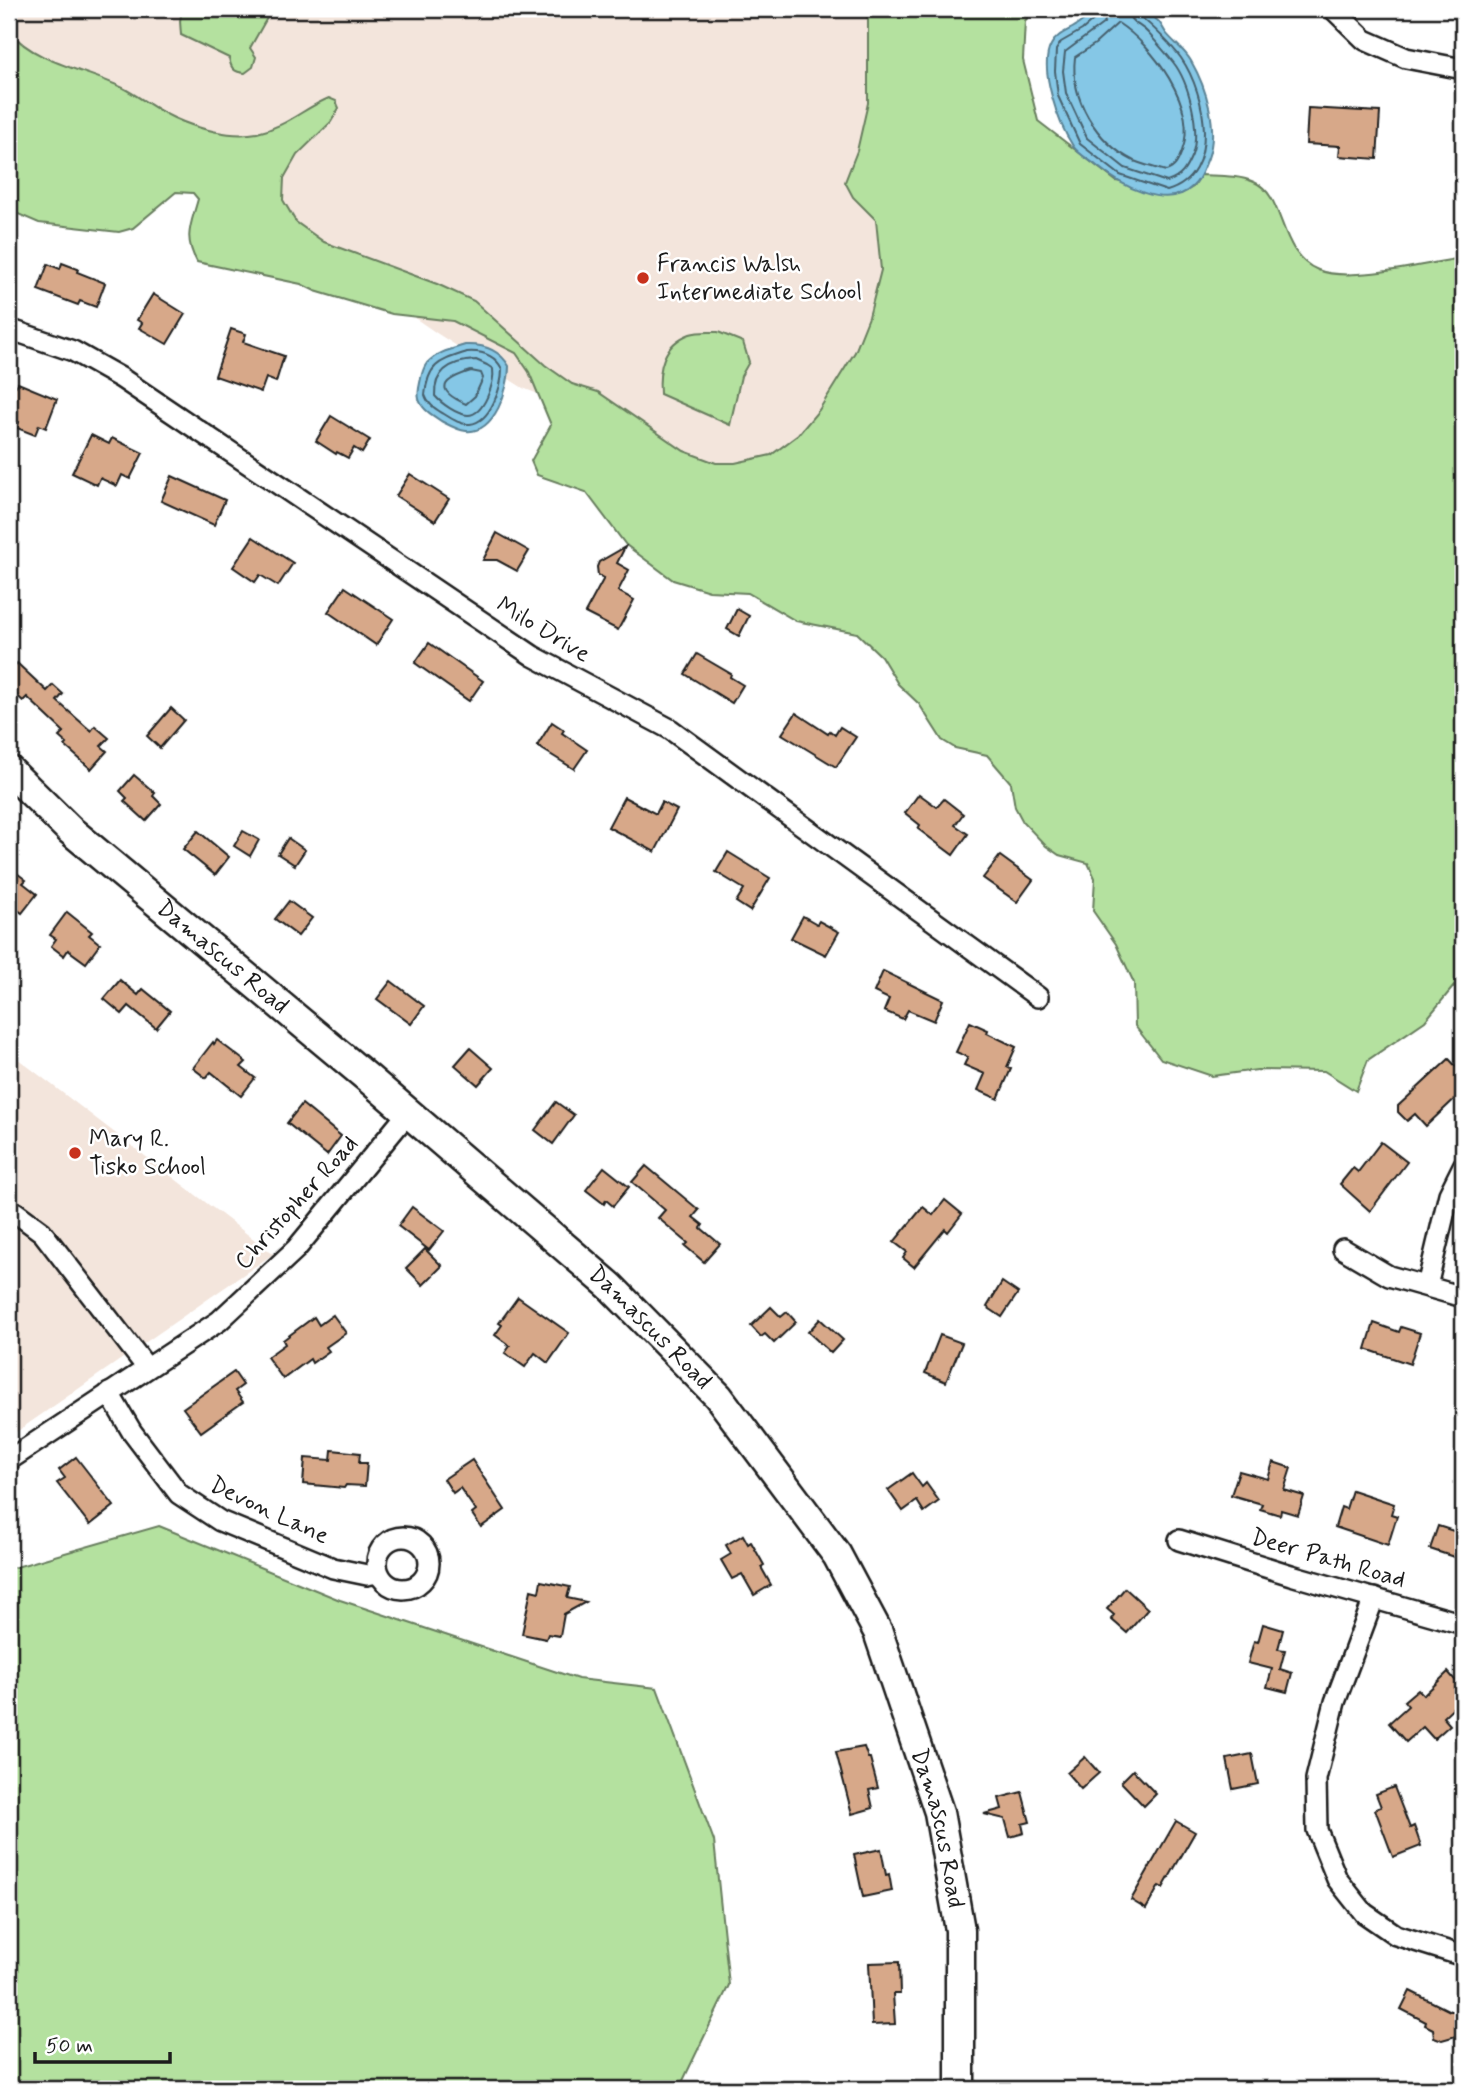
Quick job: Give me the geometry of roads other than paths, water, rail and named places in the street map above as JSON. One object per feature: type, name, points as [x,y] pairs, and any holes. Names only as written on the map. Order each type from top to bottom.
[{"type":"street","points":[[1333,9],[1365,40],[1406,58],[1463,69]]},
{"type":"street","name":"Milo Drive","points":[[9,329],[73,351],[121,377],[533,656],[670,729],[1038,997]]},
{"type":"street","name":"Damascus Road","points":[[9,771],[70,830],[610,1286],[718,1396],[837,1555],[878,1632],[939,1812],[960,1930],[960,2089]]},
{"type":"street","name":"Christopher Road","points":[[9,1460],[219,1321],[296,1249],[408,1113]]},
{"type":"street","points":[[1427,1286],[1449,1194],[1463,1166]]},
{"type":"street","points":[[9,1213],[15,1212],[42,1232],[147,1368]]},
{"type":"street","points":[[1343,1249],[1389,1276],[1463,1297]]},
{"type":"street","name":"Devon Lane","points":[[108,1393],[132,1432],[179,1494],[220,1521],[333,1568],[367,1575],[379,1573]]},
{"type":"street","name":"Deer Path Road","points":[[1180,1540],[1463,1624]]},
{"type":"street","points":[[1374,1598],[1335,1702],[1317,1779],[1317,1830],[1337,1879],[1364,1913],[1396,1935],[1463,1956]]},
{"type":"water","points":[[1128,8],[1151,15],[1185,53],[1196,71],[1209,108],[1211,146],[1198,180],[1182,193],[1170,197],[1157,196],[1118,181],[1078,152],[1062,125],[1049,82],[1048,55],[1057,38],[1096,9]]},
{"type":"water","points":[[465,345],[490,349],[501,355],[509,366],[503,397],[492,418],[476,430],[466,431],[450,426],[428,412],[420,403],[418,394],[427,363],[440,354]]},
{"type":"place","name":"Francis Walsh Intermediate School","points":[[643,278]]},
{"type":"place","name":"Mary R. Tisko School","points":[[75,1153]]}]
